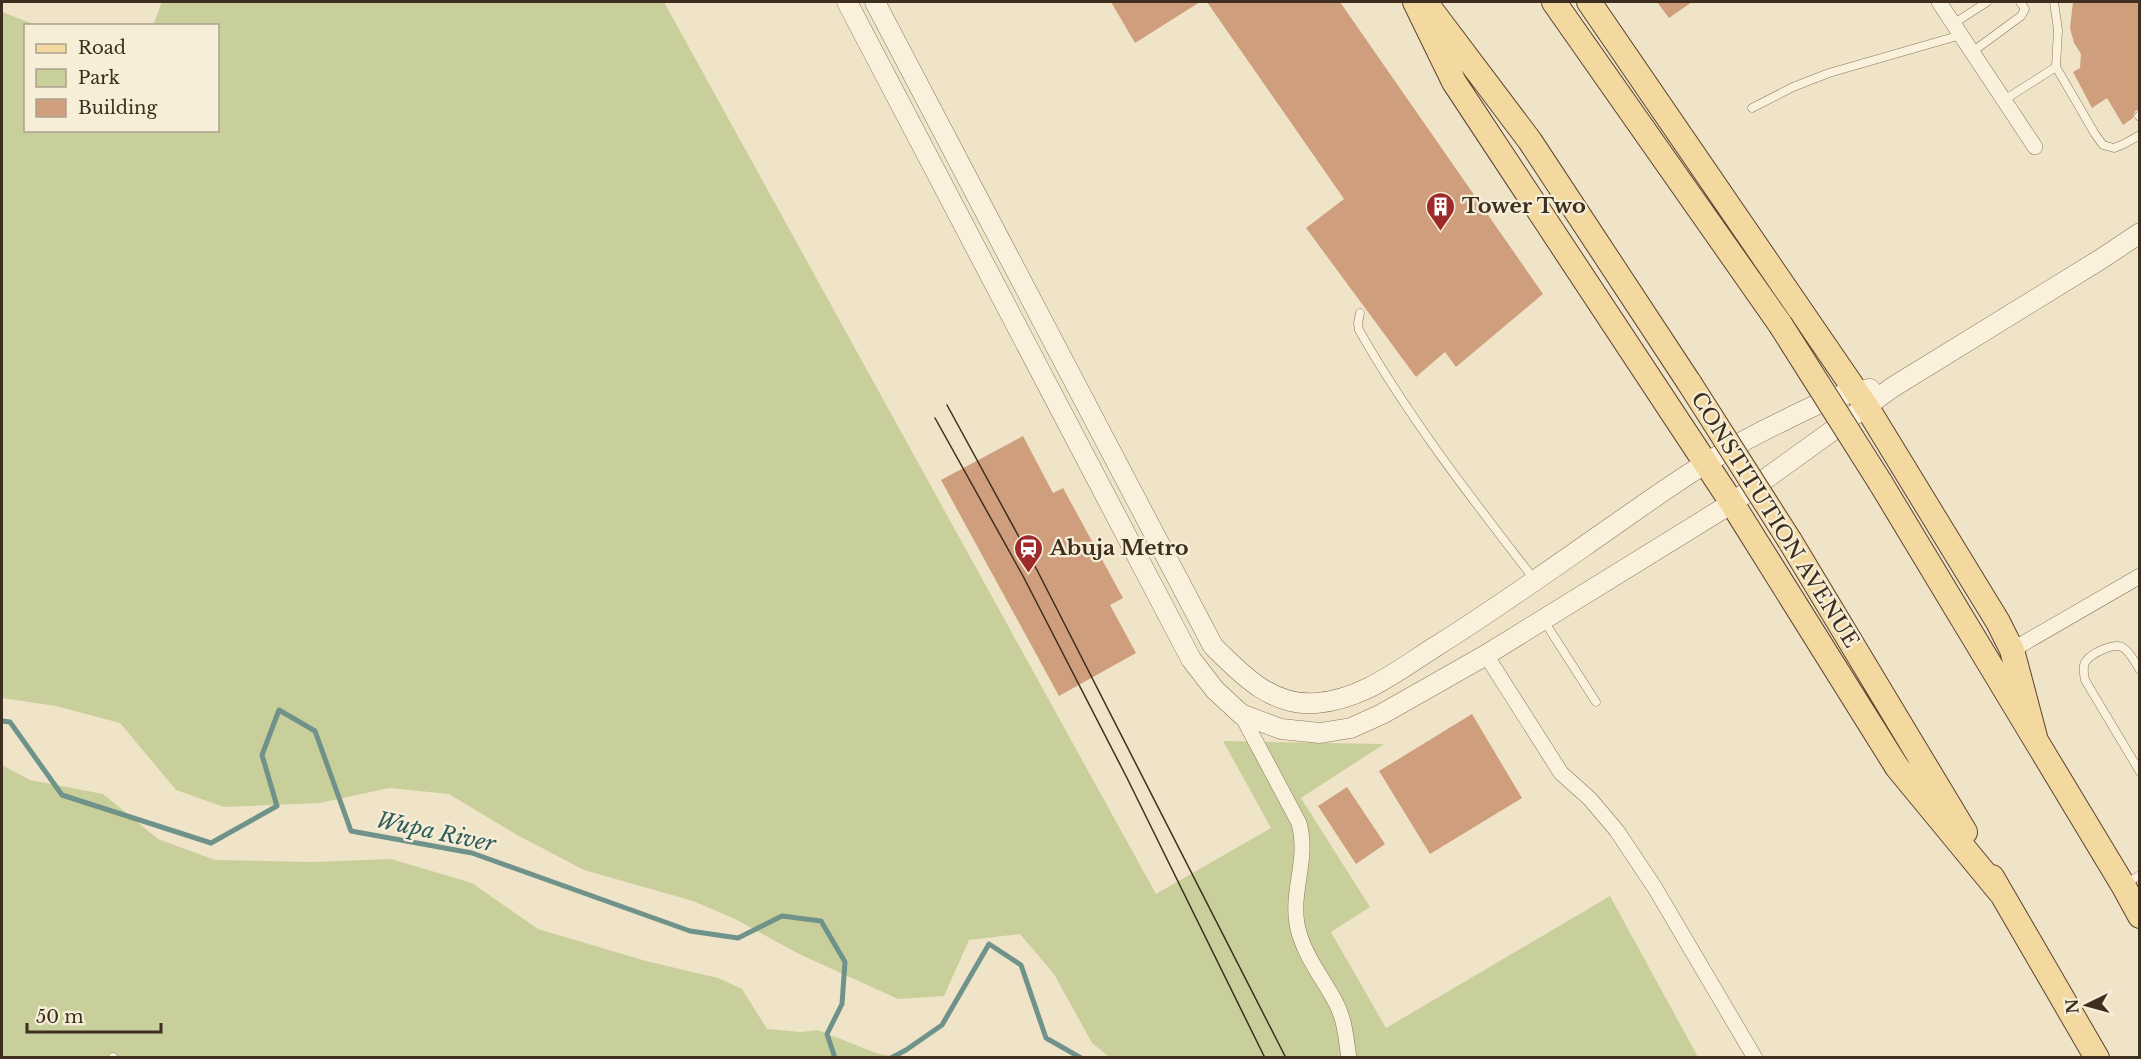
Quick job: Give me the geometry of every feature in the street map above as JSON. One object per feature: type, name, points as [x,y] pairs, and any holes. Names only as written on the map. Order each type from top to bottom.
[{"type":"main road","points":[[1415,2],[1454,82],[1732,503],[1897,767],[2000,892]]},
{"type":"main road","name":"CONSTITUTION AVENUE","points":[[1425,2],[1530,141],[1790,541],[2097,1058]]},
{"type":"main road","points":[[1554,2],[1780,324],[1880,482],[2035,737],[2131,880],[2139,916]]},
{"type":"main road","points":[[1589,2],[1861,399],[1998,622],[2012,650],[2035,737]]},
{"type":"street","points":[[847,2],[1191,659],[1215,690],[1241,714],[1299,823],[1303,839],[1303,855],[1295,906],[1297,926],[1303,946],[1342,1017],[1349,1058]]},
{"type":"street","points":[[875,2],[1213,645],[1236,670],[1260,689],[1287,700],[1314,704],[1342,699],[1372,687],[1471,625],[1705,463],[1757,433],[1810,407],[1861,399],[1893,387],[2139,233]]},
{"type":"street","points":[[1939,2],[2035,147]]},
{"type":"street","points":[[1241,714],[1281,729],[1320,733],[1350,728],[1382,714],[1486,655],[1732,503],[1861,399]]},
{"type":"street","points":[[2012,650],[2139,576]]},
{"type":"street","points":[[1486,655],[1561,773],[1590,799],[1617,831],[1755,1058]]},
{"type":"lane","points":[[1752,108],[1793,87],[1829,73],[1957,30],[1987,2]]},
{"type":"lane","points":[[1972,52],[2021,16],[2025,9],[2020,2]]},
{"type":"lane","points":[[2054,2],[2058,30],[2056,67],[2095,134],[2103,145],[2114,148],[2139,135]]},
{"type":"lane","points":[[2004,100],[2056,67]]},
{"type":"lane","points":[[1360,312],[1359,330],[1400,398],[1534,581]]},
{"type":"lane","points":[[1543,620],[1596,702]]},
{"type":"lane","points":[[2139,670],[2130,654],[2121,646],[2109,646],[2086,660],[2083,670],[2085,680],[2139,772]]},
{"type":"green space","points":[[162,2],[664,2],[1156,894],[1271,828],[1223,741],[1384,744],[1301,798],[1370,907],[1331,932],[1386,1028],[1610,896],[1698,1057],[1109,1057],[1092,1043],[1054,974],[1020,934],[969,940],[944,996],[898,999],[799,954],[735,919],[693,901],[584,870],[517,835],[449,794],[389,788],[320,803],[224,807],[176,790],[120,723],[56,706],[2,698],[2,12],[33,24],[24,24],[24,132],[219,132],[219,24],[153,24]]},
{"type":"green space","points":[[2,765],[30,780],[103,794],[158,839],[215,860],[312,862],[391,859],[472,883],[538,929],[646,961],[718,978],[742,989],[767,1029],[800,1032],[818,1030],[876,1053],[896,1057],[2,1057]]},
{"type":"building","points":[[1111,2],[1200,2],[1135,43]]},
{"type":"building","points":[[1207,2],[1340,2],[1543,294],[1456,367],[1445,352],[1416,377],[1306,228],[1344,199]]},
{"type":"building","points":[[1657,2],[1692,2],[1669,18]]},
{"type":"building","points":[[2073,2],[2139,2],[2139,110],[2135,111],[2133,118],[2123,125],[2107,98],[2092,108],[2073,72],[2080,68],[2081,54],[2074,43],[2070,28]]},
{"type":"building","points":[[1023,436],[1053,493],[1063,488],[1123,598],[1110,605],[1136,653],[1059,696],[941,480]]},
{"type":"building","points":[[1472,714],[1522,798],[1430,854],[1379,771]]},
{"type":"building","points":[[1347,787],[1385,844],[1356,864],[1318,806]]},
{"type":"waterway","name":"Wupa River","points":[[2,721],[10,722],[62,795],[211,843],[277,806],[262,755],[279,710],[315,731],[351,831],[472,853],[690,931],[738,938],[782,916],[821,921],[845,962],[842,1004],[827,1034],[835,1058]]},
{"type":"waterway","name":"Wupa River","points":[[891,1058],[942,1025],[989,944],[1021,965],[1046,1038],[1081,1058]]},
{"type":"tram line","points":[[947,405],[1037,570],[1286,1058]]},
{"type":"tram line","points":[[935,418],[1023,576],[1127,778],[1265,1058]]},
{"type":"place","name":"Tower Two","points":[[1441,232]]},
{"type":"place","name":"Abuja Metro","points":[[1029,574]]}]
